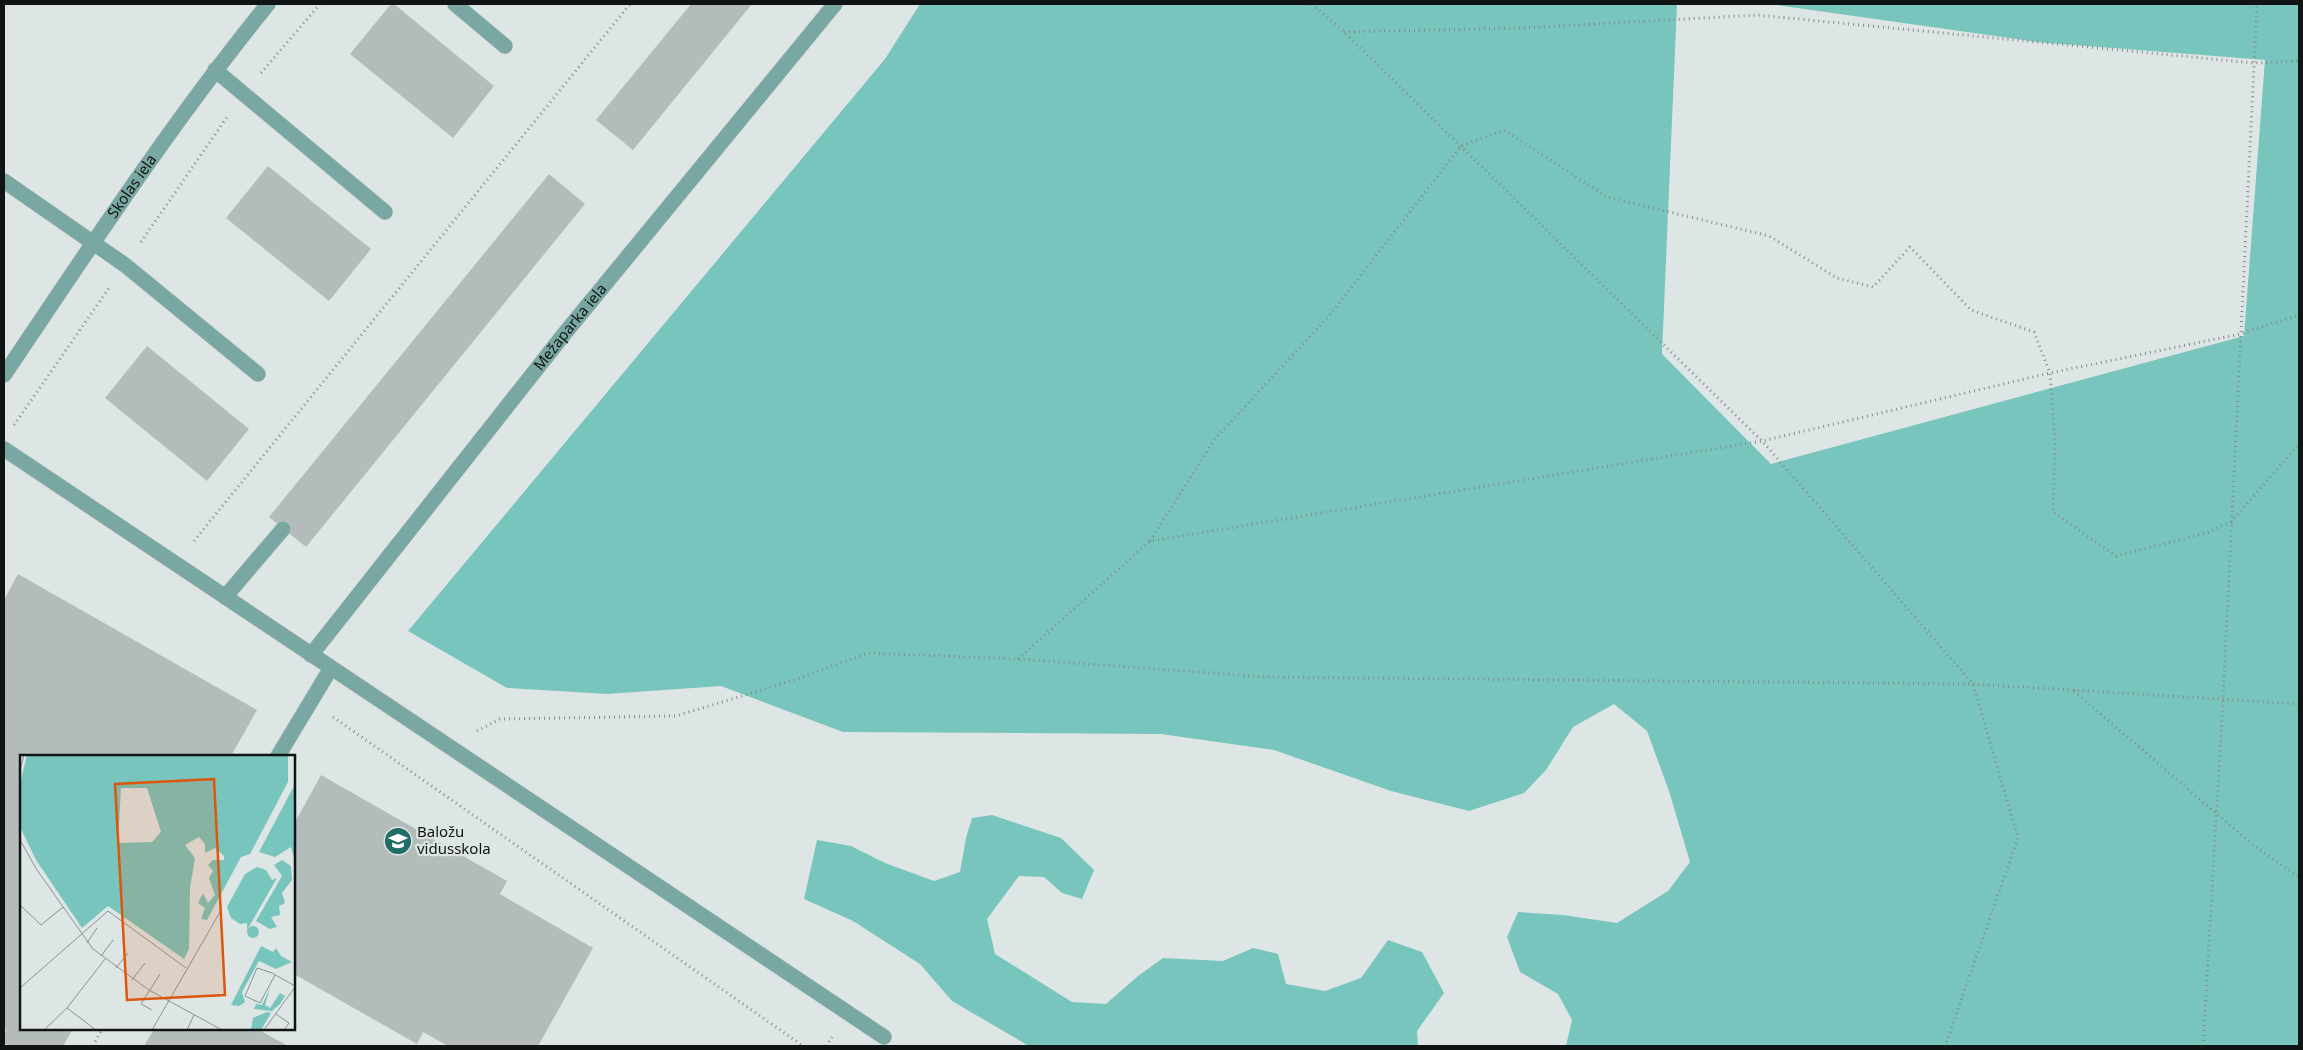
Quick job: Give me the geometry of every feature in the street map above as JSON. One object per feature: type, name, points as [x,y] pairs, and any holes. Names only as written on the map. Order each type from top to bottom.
[{"type":"street","name":"Skolas iela","points":[[4,375],[93,241],[215,70],[268,4]]},
{"type":"street","points":[[455,4],[505,46]]},
{"type":"street","name":"Mežaparka iela","points":[[311,655],[565,333],[835,4]]},
{"type":"street","points":[[215,70],[385,212]]},
{"type":"street","points":[[4,181],[125,265],[258,374]]},
{"type":"street","points":[[4,449],[884,1037]]},
{"type":"street","points":[[226,598],[283,529]]},
{"type":"street","points":[[279,755],[331,668]]},
{"type":"path","points":[[23,429],[15,424],[243,95],[320,4]]},
{"type":"path","points":[[193,542],[630,4]]},
{"type":"path","points":[[1312,4],[1344,32],[1762,441],[1973,684],[2018,838],[1945,1046]]},
{"type":"path","points":[[2203,1046],[2223,700],[2257,4]]},
{"type":"path","points":[[1344,32],[1523,28],[1757,15],[2254,63],[2299,61]]},
{"type":"path","points":[[1018,659],[1150,541],[1215,439],[1330,315],[1460,146],[1504,130],[1607,197],[1769,236],[1837,278],[1874,288],[1910,247],[1972,310],[2034,332],[2050,372],[2055,443],[2053,512],[2116,556],[2206,533],[2231,522],[2299,444]]},
{"type":"path","points":[[1150,541],[1762,441],[2050,372],[2240,334],[2299,315]]},
{"type":"path","points":[[185,536],[200,547]]},
{"type":"path","points":[[448,746],[500,719],[676,716],[794,680],[868,653],[1018,659],[1268,678],[1973,684],[2299,704]]},
{"type":"path","points":[[2073,690],[2254,845],[2299,877]]},
{"type":"path","points":[[311,702],[803,1046]]},
{"type":"path","points":[[93,1046],[101,1030]]},
{"type":"shaded area","points":[[920,4],[1677,4],[1662,354],[1771,464],[2244,336],[2265,60],[2037,42],[1770,4],[2299,4],[2299,1046],[1566,1046],[1572,1020],[1558,994],[1520,972],[1507,937],[1518,912],[1563,915],[1617,923],[1668,891],[1690,862],[1669,791],[1647,731],[1614,704],[1573,727],[1546,770],[1524,793],[1469,811],[1391,791],[1274,750],[1161,734],[843,732],[721,686],[607,694],[507,688],[408,631],[885,59]]},
{"type":"shaded area","points":[[992,815],[1061,838],[1094,870],[1082,899],[1062,893],[1044,877],[1019,876],[987,919],[995,954],[1072,1002],[1106,1004],[1138,976],[1163,958],[1223,961],[1253,948],[1278,954],[1286,984],[1325,991],[1361,978],[1388,940],[1422,952],[1444,993],[1417,1031],[1418,1046],[1029,1046],[952,1001],[920,964],[853,921],[804,899],[817,840],[851,846],[885,863],[934,881],[960,872],[966,838],[972,818]]},
{"type":"building","points":[[391,4],[394,4],[494,86],[453,138],[350,54]]},
{"type":"building","points":[[691,4],[752,4],[633,150],[596,120]]},
{"type":"building","points":[[268,166],[371,249],[329,301],[226,218]]},
{"type":"building","points":[[549,174],[585,204],[306,547],[269,517]]},
{"type":"building","points":[[147,346],[249,429],[207,481],[105,398]]},
{"type":"building","points":[[18,574],[257,710],[232,755],[20,755],[20,1030],[72,1030],[63,1046],[9,1046],[4,1043],[6,1031],[4,1029],[4,600]]},
{"type":"building","points":[[321,775],[507,881],[500,894],[593,948],[538,1046],[448,1046],[423,1032],[417,1044],[295,975],[295,822]]},
{"type":"building","points":[[153,1030],[259,1030],[288,1046],[144,1046]]},
{"type":"place","name":"Baložu vidusskola","points":[[398,841]]}]
